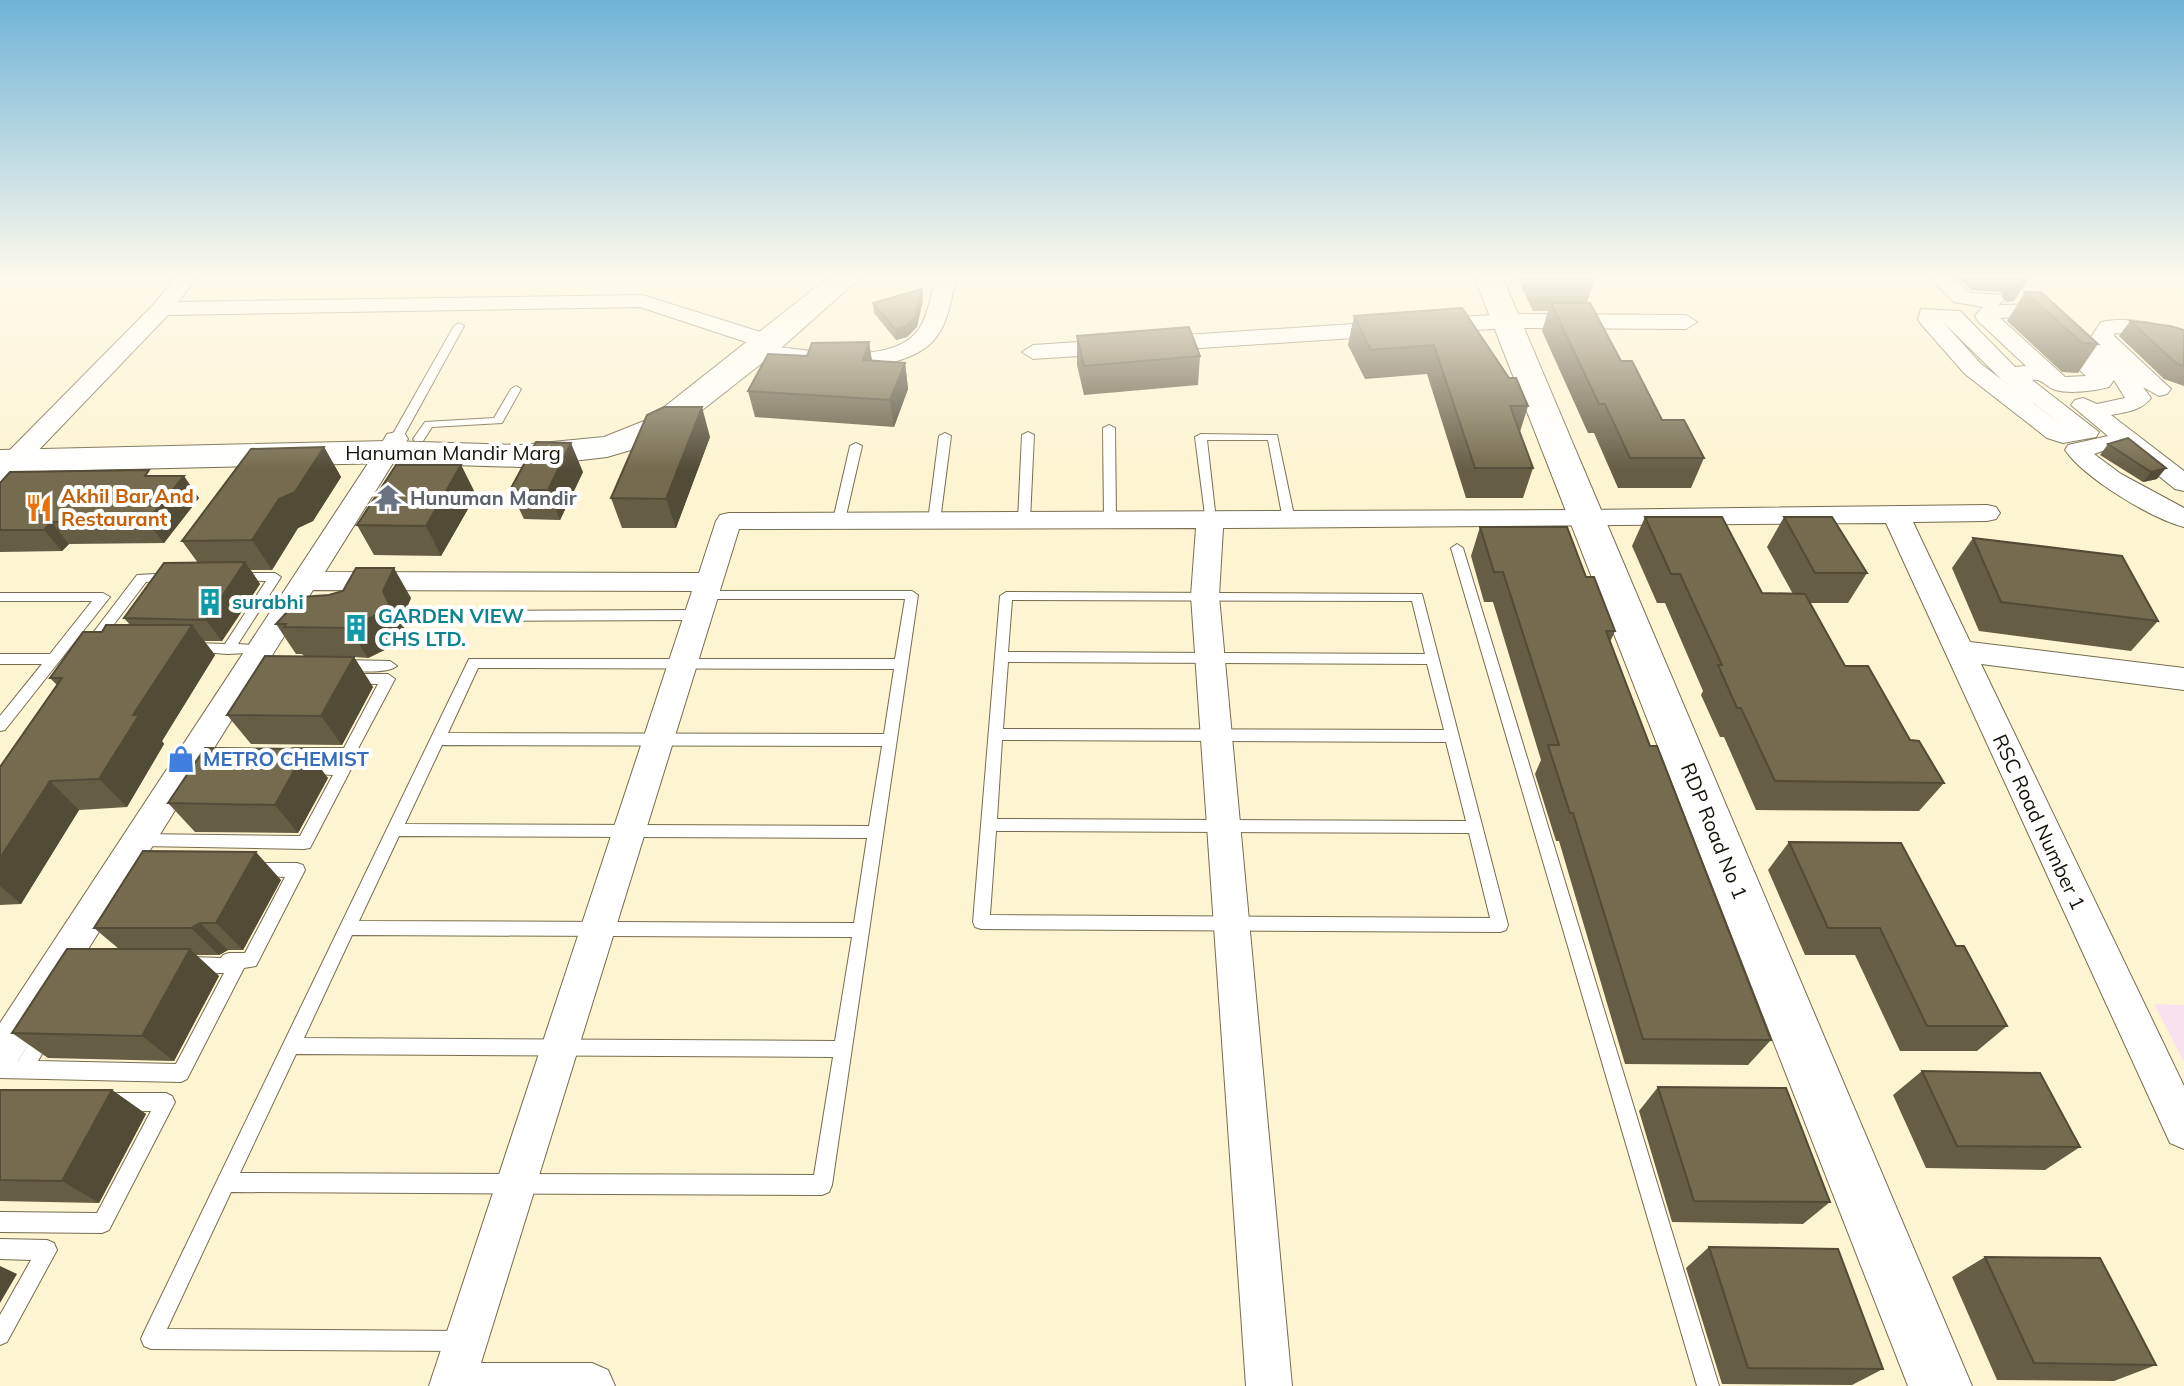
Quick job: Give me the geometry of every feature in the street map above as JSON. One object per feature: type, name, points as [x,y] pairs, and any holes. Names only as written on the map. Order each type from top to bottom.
[{"type":"street","points":[[9,457],[129,341]]},
{"type":"street","points":[[752,341],[872,360],[895,356],[918,341]]},
{"type":"street","points":[[1033,352],[1206,341]]},
{"type":"street","name":"RDP Road No 1","points":[[1515,341],[1940,1386]]},
{"type":"street","points":[[1949,341],[1982,376],[2056,433],[2063,436],[2087,432],[2024,372],[1984,341]]},
{"type":"street","points":[[2012,341],[2061,384],[2101,382],[2103,379],[2068,341]]},
{"type":"street","points":[[2084,341],[2148,389],[2184,388]]},
{"type":"street","points":[[2105,341],[2148,389]]},
{"type":"street","name":"Hanuman Mandir Marg","points":[[9,457],[401,443],[521,456],[607,447],[661,426],[756,342]]},
{"type":"street","points":[[1982,376],[2024,372],[2093,412],[2184,483]]},
{"type":"street","points":[[2093,412],[2133,403],[2148,389]]},
{"type":"street","points":[[2130,439],[2077,450],[2124,487],[2136,490],[2184,519]]},
{"type":"street","points":[[12,1063],[133,859],[200,760],[253,663],[305,581],[401,443]]},
{"type":"street","points":[[592,1386],[451,1385],[729,521],[1289,520],[1987,513]]},
{"type":"street","name":"RSC Road Number 1","points":[[1896,515],[2184,1129]]},
{"type":"street","points":[[1210,520],[1205,596],[1269,1386]]},
{"type":"street","points":[[305,581],[704,597]]},
{"type":"street","points":[[1959,651],[2184,679]]},
{"type":"lane","points":[[401,443],[452,341]]},
{"type":"lane","points":[[401,443],[429,424],[498,421],[516,389]]},
{"type":"lane","points":[[1109,428],[1110,520]]},
{"type":"lane","points":[[1024,520],[1028,435]]},
{"type":"lane","points":[[934,521],[945,436]]},
{"type":"lane","points":[[1210,520],[1201,437],[1273,437],[1289,520]]},
{"type":"lane","points":[[839,520],[856,446]]},
{"type":"lane","points":[[1457,548],[1708,1386]]},
{"type":"lane","points":[[105,647],[90,647],[142,578],[186,577]]},
{"type":"lane","points":[[182,648],[253,663],[275,577],[216,577]]},
{"type":"lane","points":[[226,1182],[822,1185],[912,595],[704,597],[476,616]]},
{"type":"lane","points":[[1006,596],[1205,596],[1417,597],[1500,925],[981,922],[1006,596]]},
{"type":"lane","points":[[0,597],[103,597],[0,726]]},
{"type":"lane","points":[[1001,657],[1432,659]]},
{"type":"lane","points":[[0,659],[53,659]]},
{"type":"lane","points":[[465,1341],[151,1339],[474,663],[901,664]]},
{"type":"lane","points":[[133,859],[304,843],[344,769],[278,761],[348,754],[388,679],[330,672],[390,666]]},
{"type":"lane","points":[[996,734],[1452,736]]},
{"type":"lane","points":[[438,739],[889,740]]},
{"type":"lane","points":[[988,825],[1475,827]]},
{"type":"lane","points":[[394,830],[875,832]]},
{"type":"lane","points":[[12,1063],[181,1073],[237,966],[175,962],[250,961],[297,870],[234,869]]},
{"type":"lane","points":[[347,928],[860,930]]},
{"type":"lane","points":[[0,1069],[12,1063],[55,1017]]},
{"type":"lane","points":[[291,1046],[842,1049]]},
{"type":"lane","points":[[0,1222],[102,1223],[166,1102],[86,1102]]},
{"type":"lane","points":[[0,1249],[47,1250],[0,1335]]},
{"type":"shaded area","points":[[2154,1004],[2184,1005],[2184,1062]]},
{"type":"building","points":[[1078,341],[1194,341],[1200,356],[1084,366]]},
{"type":"building","points":[[1366,341],[1484,341],[1509,378],[1516,378],[1528,406],[1510,406],[1533,468],[1475,468],[1434,345],[1371,350]]},
{"type":"building","points":[[1569,341],[1610,341],[1621,361],[1632,361],[1662,420],[1684,420],[1704,458],[1630,458],[1605,404],[1599,404]]},
{"type":"building","points":[[2079,341],[2094,341],[2098,344]]},
{"type":"building","points":[[2152,341],[2184,341],[2184,366],[2176,363]]},
{"type":"building","points":[[869,342],[863,360],[905,363],[890,400],[748,391],[768,354],[807,356],[812,343]]},
{"type":"building","points":[[664,407],[702,407],[666,499],[611,498],[647,415]]},
{"type":"building","points":[[2128,438],[2166,468],[2151,472],[2108,444]]},
{"type":"building","points":[[536,442],[571,443],[548,490],[510,490]]},
{"type":"building","points":[[324,447],[295,492],[279,499],[252,540],[182,541],[251,449]]},
{"type":"building","points":[[396,465],[461,465],[426,526],[357,525]]},
{"type":"building","points":[[149,470],[145,476],[184,476],[147,521],[51,522],[44,530],[0,530],[0,483],[10,472]]},
{"type":"building","points":[[1645,517],[1722,517],[1762,593],[1805,594],[1845,666],[1868,666],[1910,740],[1919,741],[1944,783],[1775,781],[1741,708],[1737,708],[1718,665],[1722,665],[1680,574],[1671,574]]},
{"type":"building","points":[[1784,517],[1832,517],[1867,573],[1815,573]]},
{"type":"building","points":[[1480,527],[1567,527],[1586,577],[1594,577],[1615,631],[1606,631],[1650,746],[1657,746],[1771,1040],[1643,1039],[1573,813],[1570,813],[1548,745],[1559,745],[1503,572],[1494,572]]},
{"type":"building","points":[[1973,538],[2122,556],[2158,621],[2001,602]]},
{"type":"building","points":[[245,562],[206,620],[124,618],[164,563]]},
{"type":"building","points":[[356,568],[394,568],[383,591],[391,608],[349,628],[284,627],[286,624],[276,624],[301,597],[343,591]]},
{"type":"building","points":[[106,625],[192,625],[133,715],[139,715],[99,779],[50,781],[0,858],[0,767],[62,678],[50,678],[83,632],[102,632]]},
{"type":"building","points":[[265,656],[354,657],[321,716],[227,715]]},
{"type":"building","points":[[205,748],[306,749],[275,805],[168,803]]},
{"type":"building","points":[[1789,842],[1901,843],[1956,946],[1964,946],[2007,1026],[1927,1026],[1880,928],[1828,928]]},
{"type":"building","points":[[143,851],[256,852],[216,923],[200,923],[191,928],[94,928]]},
{"type":"building","points":[[67,949],[190,949],[142,1036],[12,1033]]},
{"type":"building","points":[[1922,1071],[2040,1073],[2080,1147],[1957,1146]]},
{"type":"building","points":[[1658,1087],[1786,1088],[1830,1202],[1694,1201]]},
{"type":"building","points":[[0,1090],[112,1090],[62,1181],[0,1180]]},
{"type":"building","points":[[1709,1247],[1838,1249],[1883,1369],[1748,1368]]},
{"type":"building","points":[[1985,1257],[2100,1258],[2156,1365],[2034,1363]]},
{"type":"place","name":"Hunuman Mandir","points":[[388,498]]},
{"type":"place","name":"Akhil Bar And Restaurant","points":[[39,508]]},
{"type":"place","name":"surabhi","points":[[210,602]]},
{"type":"place","name":"GARDEN VIEW CHS LTD.","points":[[356,628]]},
{"type":"place","name":"METRO CHEMIST","points":[[181,759]]}]
